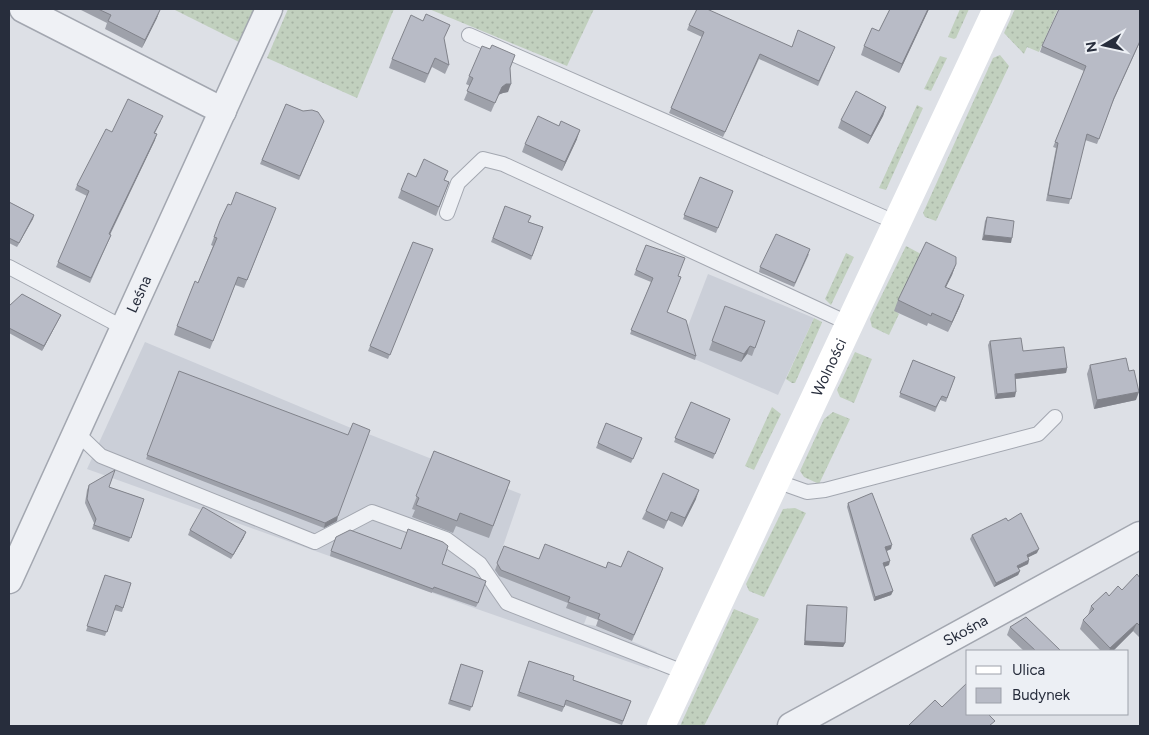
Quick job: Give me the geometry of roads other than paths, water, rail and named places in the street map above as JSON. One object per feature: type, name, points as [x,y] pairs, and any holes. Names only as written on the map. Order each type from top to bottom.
[{"type":"street","points":[[23,9],[223,111]]},
{"type":"street","name":"Leśna","points":[[9,580],[14,553],[76,432],[124,328],[202,172],[223,111],[270,9]]},
{"type":"street","name":"Wolności","points":[[662,726],[997,9]]},
{"type":"street","name":"Skośna","points":[[791,726],[1140,535]]},
{"type":"lane","points":[[468,35],[897,223]]},
{"type":"lane","points":[[447,213],[458,183],[483,159],[512,168],[850,324]]},
{"type":"lane","points":[[9,267],[124,328]]},
{"type":"lane","points":[[776,481],[807,492],[825,490],[1038,434],[1055,416]]},
{"type":"lane","points":[[76,432],[101,456],[315,542],[372,512],[446,539],[480,564],[507,603],[686,673]]}]
